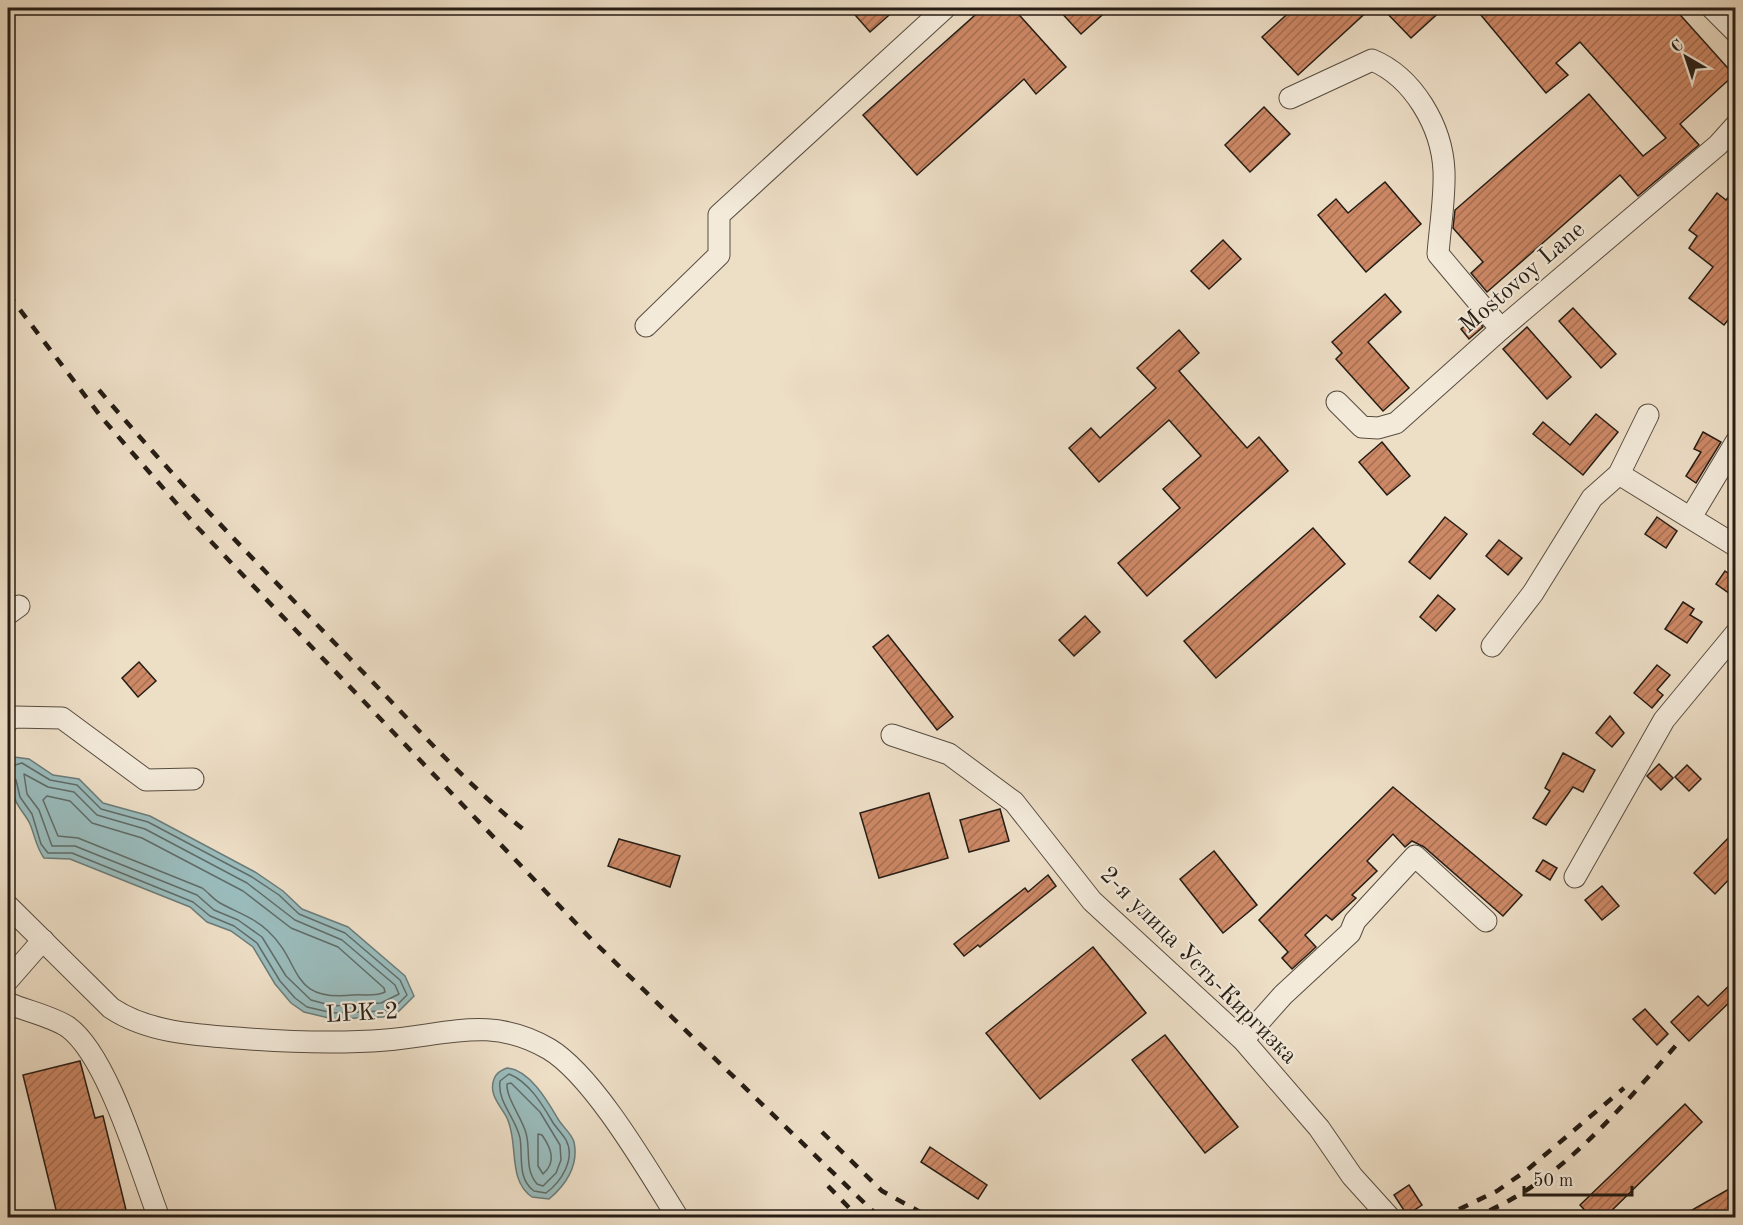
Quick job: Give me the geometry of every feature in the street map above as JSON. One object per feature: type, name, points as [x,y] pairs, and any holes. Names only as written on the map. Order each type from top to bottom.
[{"type":"street","points":[[645,326],[719,255],[720,215],[945,8]]},
{"type":"street","points":[[1712,8],[1736,32]]},
{"type":"street","points":[[1290,98],[1372,60],[1387,67],[1401,79],[1429,116],[1439,142],[1444,170],[1438,254],[1501,329]]},
{"type":"street","name":"Mostovoy Lane","points":[[1337,402],[1362,427],[1378,428],[1396,423],[1501,329],[1718,145],[1736,125]]},
{"type":"street","points":[[1492,646],[1533,593],[1592,498],[1619,474],[1648,415]]},
{"type":"street","points":[[1691,518],[1736,442]]},
{"type":"street","points":[[1619,474],[1736,546]]},
{"type":"street","points":[[1575,877],[1664,720],[1736,633]]},
{"type":"street","points":[[8,721],[14,717],[62,718],[146,780],[193,779]]},
{"type":"street","name":"2-я улица Усть-Киргизка","points":[[892,735],[949,754],[1014,802],[1092,901],[1243,1040],[1320,1128],[1352,1176],[1390,1218]]},
{"type":"street","points":[[1243,1040],[1283,995],[1350,933],[1355,921],[1415,856],[1486,921]]},
{"type":"street","name":"LPK-2","points":[[8,906],[111,1008],[130,1021],[207,1036],[297,1042],[385,1040],[456,1029],[484,1028],[523,1037],[550,1050],[571,1068],[595,1095],[631,1144],[678,1218]]},
{"type":"street","points":[[8,980],[43,940]]},
{"type":"street","points":[[8,1004],[67,1027],[92,1054],[105,1078],[159,1218]]},
{"type":"water","points":[[14,757],[29,759],[53,775],[79,779],[103,803],[150,816],[255,872],[283,891],[302,909],[348,927],[405,976],[414,996],[398,1012],[383,1017],[333,1019],[304,1012],[291,1003],[275,984],[253,947],[231,931],[207,922],[190,907],[70,859],[44,858],[37,846],[30,824],[18,805],[8,777],[8,762]]},
{"type":"water","points":[[507,1068],[523,1074],[531,1081],[574,1142],[575,1159],[570,1174],[549,1199],[532,1197],[519,1181],[510,1128],[493,1090],[496,1075]]},
{"type":"building","points":[[849,8],[897,8],[870,32]]},
{"type":"building","points":[[983,8],[1013,8],[1066,67],[1036,94],[1024,79],[917,175],[863,115]]},
{"type":"building","points":[[1057,8],[1110,8],[1081,34]]},
{"type":"building","points":[[1294,8],[1371,8],[1298,75],[1262,37]]},
{"type":"building","points":[[1382,8],[1444,8],[1411,38]]},
{"type":"building","points":[[1475,8],[1674,8],[1734,75],[1680,124],[1699,145],[1638,196],[1620,175],[1487,292],[1471,273],[1483,262],[1453,228],[1455,210],[1589,94],[1643,156],[1666,138],[1580,42],[1556,63],[1568,75],[1546,93]]},
{"type":"building","points":[[1264,107],[1290,134],[1250,172],[1225,145]]},
{"type":"building","points":[[1385,182],[1421,224],[1366,272],[1318,215],[1336,199],[1348,213]]},
{"type":"building","points":[[1736,188],[1736,310],[1724,325],[1689,298],[1713,267],[1689,248],[1697,236],[1689,230],[1717,193],[1726,200]]},
{"type":"building","points":[[1223,240],[1241,259],[1209,289],[1191,271]]},
{"type":"building","points":[[1385,294],[1401,312],[1368,342],[1409,388],[1383,411],[1336,359],[1342,353],[1332,342]]},
{"type":"building","points":[[1573,308],[1616,354],[1601,368],[1559,321]]},
{"type":"building","points":[[1475,317],[1483,327],[1469,339],[1461,329]]},
{"type":"building","points":[[1527,327],[1571,377],[1547,399],[1503,349]]},
{"type":"building","points":[[1179,330],[1199,353],[1179,371],[1247,448],[1259,437],[1288,471],[1147,596],[1118,563],[1180,508],[1163,489],[1201,456],[1169,420],[1099,482],[1069,448],[1091,428],[1100,438],[1156,388],[1137,368]]},
{"type":"building","points":[[1596,414],[1618,432],[1583,475],[1533,434],[1543,422],[1570,445]]},
{"type":"building","points":[[1703,432],[1721,442],[1696,483],[1686,476],[1701,452],[1694,449]]},
{"type":"building","points":[[1382,442],[1410,476],[1387,495],[1359,462]]},
{"type":"building","points":[[1445,517],[1467,534],[1430,579],[1409,562]]},
{"type":"building","points":[[1657,517],[1677,531],[1666,548],[1645,534]]},
{"type":"building","points":[[1313,528],[1345,564],[1216,678],[1184,641]]},
{"type":"building","points":[[1499,540],[1522,558],[1508,575],[1486,556]]},
{"type":"building","points":[[1725,571],[1736,579],[1736,598],[1716,584]]},
{"type":"building","points":[[1438,595],[1455,609],[1436,631],[1420,617]]},
{"type":"building","points":[[1683,602],[1694,609],[1690,615],[1702,622],[1687,643],[1665,629]]},
{"type":"building","points":[[1085,616],[1100,632],[1074,656],[1059,640]]},
{"type":"building","points":[[888,635],[953,717],[937,730],[873,647]]},
{"type":"building","points":[[139,662],[156,681],[138,697],[122,678]]},
{"type":"building","points":[[1657,665],[1670,675],[1657,690],[1663,695],[1652,708],[1634,693]]},
{"type":"building","points":[[1610,716],[1624,733],[1612,747],[1596,733]]},
{"type":"building","points":[[1563,753],[1595,770],[1583,792],[1573,787],[1546,825],[1533,818],[1550,791],[1545,788]]},
{"type":"building","points":[[1659,764],[1673,778],[1661,790],[1647,776]]},
{"type":"building","points":[[1687,765],[1701,779],[1689,791],[1675,777]]},
{"type":"building","points":[[1393,787],[1522,895],[1503,916],[1424,847],[1412,841],[1405,847],[1393,834],[1367,861],[1377,871],[1352,895],[1356,898],[1332,920],[1326,915],[1305,935],[1316,947],[1292,969],[1282,958],[1288,952],[1259,920]]},
{"type":"building","points":[[929,793],[948,858],[879,878],[860,813]]},
{"type":"building","points":[[1000,809],[1009,841],[969,852],[960,820]]},
{"type":"building","points":[[1736,830],[1736,872],[1715,894],[1694,873]]},
{"type":"building","points":[[619,839],[680,856],[670,887],[608,866]]},
{"type":"building","points":[[1214,851],[1257,905],[1223,933],[1180,879]]},
{"type":"building","points":[[1543,860],[1557,868],[1550,880],[1536,871]]},
{"type":"building","points":[[1048,875],[1056,886],[980,947],[978,945],[964,956],[954,944],[1025,888],[1028,892]]},
{"type":"building","points":[[1602,886],[1619,906],[1602,920],[1585,900]]},
{"type":"building","points":[[1093,947],[1146,1013],[1040,1099],[986,1033]]},
{"type":"building","points":[[1736,979],[1736,996],[1689,1041],[1671,1022],[1698,996],[1708,1006]]},
{"type":"building","points":[[1645,1009],[1668,1034],[1657,1045],[1633,1019]]},
{"type":"building","points":[[1165,1035],[1238,1127],[1205,1153],[1132,1060]]},
{"type":"building","points":[[80,1061],[95,1118],[103,1116],[128,1218],[58,1218],[23,1075]]},
{"type":"building","points":[[1685,1104],[1702,1122],[1604,1218],[1592,1218],[1580,1205]]},
{"type":"building","points":[[930,1147],[987,1185],[978,1199],[921,1162]]},
{"type":"building","points":[[1409,1185],[1422,1205],[1407,1215],[1394,1195]]},
{"type":"building","points":[[1736,1185],[1736,1211],[1725,1218],[1678,1218]]},
{"type":"railway","points":[[8,294],[102,418],[198,528],[591,939],[880,1218]]},
{"type":"railway","points":[[99,390],[194,497],[441,754],[483,795],[528,833]]},
{"type":"railway","points":[[1471,1218],[1503,1204],[1560,1166],[1611,1118],[1680,1041]]},
{"type":"railway","points":[[1441,1218],[1497,1191],[1527,1170],[1624,1088]]},
{"type":"railway","points":[[822,1132],[882,1191],[931,1218]]},
{"type":"railway","points":[[828,1186],[859,1218]]}]
